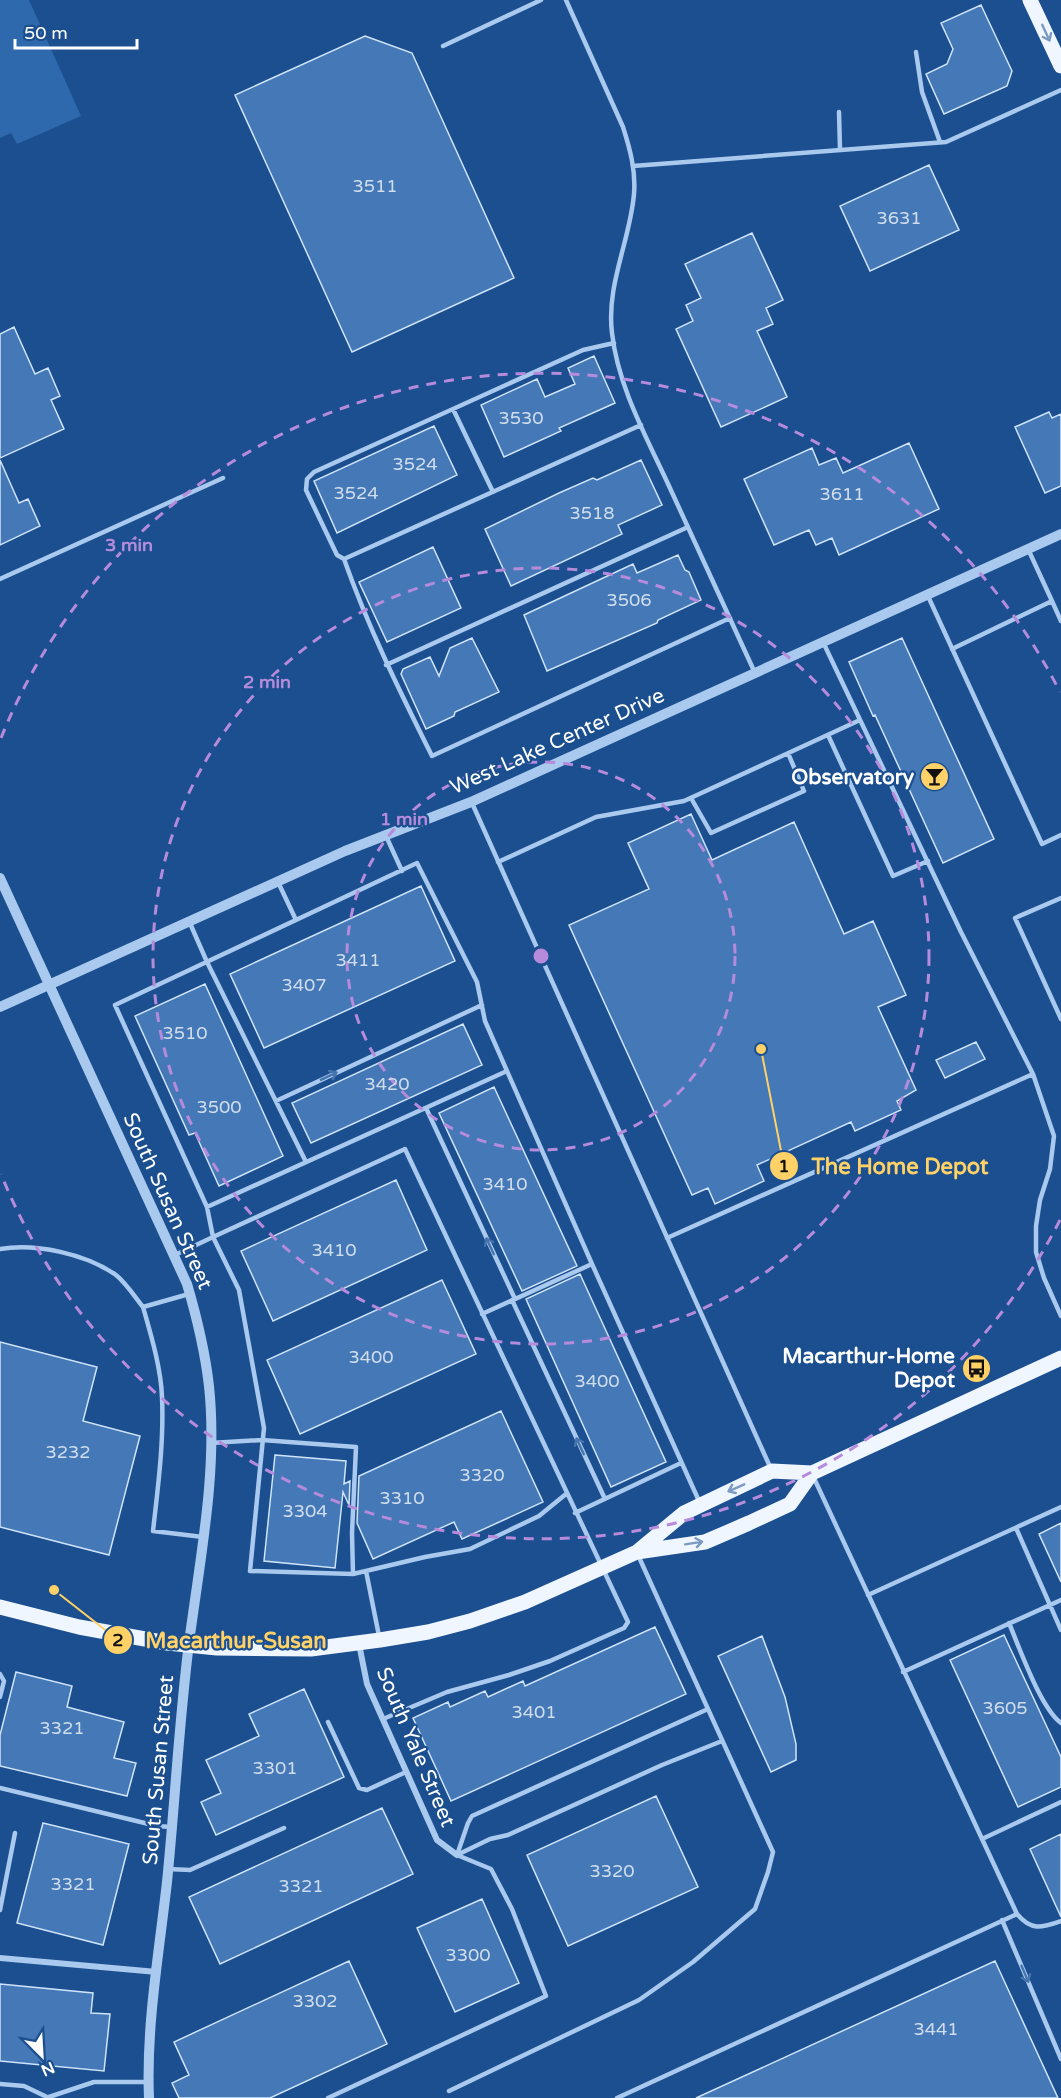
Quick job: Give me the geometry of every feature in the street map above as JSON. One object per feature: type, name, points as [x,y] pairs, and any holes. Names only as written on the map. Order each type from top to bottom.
[{"type":"main road","points":[[1030,0],[1061,66]]},
{"type":"main road","points":[[0,1609],[79,1627],[189,1646],[266,1650],[310,1649],[359,1644],[428,1632],[470,1621],[525,1602],[602,1569],[637,1552],[684,1513],[700,1504],[772,1471],[812,1473],[1061,1358]]},
{"type":"main road","points":[[637,1552],[705,1542],[749,1523],[790,1504],[812,1473]]},
{"type":"street","name":"West Lake Center Drive","points":[[0,1007],[278,881],[471,802],[1061,534]]},
{"type":"street","name":"South Susan Street","points":[[0,878],[190,1293],[202,1339],[209,1388],[211,1443],[158,1972],[148,2043],[149,2098]]},
{"type":"street","name":"South Yale Street","points":[[359,1644],[367,1684],[437,1840],[457,1855]]},
{"type":"street","points":[[0,1958],[158,1972]]},
{"type":"lane","points":[[443,46],[541,0]]},
{"type":"lane","points":[[566,0],[623,127],[630,147],[633,166],[634,195],[617,269],[612,303],[612,333],[625,387],[755,673]]},
{"type":"lane","points":[[916,52],[922,92],[940,142]]},
{"type":"lane","points":[[633,166],[946,142],[1061,90]]},
{"type":"lane","points":[[839,112],[840,150]]},
{"type":"lane","points":[[614,343],[583,350],[314,472],[307,479],[306,490],[337,555],[344,559],[386,665],[432,756],[730,618]]},
{"type":"lane","points":[[453,409],[493,492]]},
{"type":"lane","points":[[344,559],[641,425]]},
{"type":"lane","points":[[0,579],[223,478]]},
{"type":"lane","points":[[386,665],[688,526]]},
{"type":"lane","points":[[1028,549],[1061,621]]},
{"type":"lane","points":[[927,594],[1042,844],[1061,835]]},
{"type":"lane","points":[[952,649],[1052,601]]},
{"type":"lane","points":[[823,642],[961,932],[1034,1074],[1054,1136],[1050,1169],[1040,1200],[1036,1226],[1036,1252],[1044,1278],[1061,1316]]},
{"type":"lane","points":[[498,862],[596,817],[684,801],[860,720]]},
{"type":"lane","points":[[828,735],[893,876],[928,861]]},
{"type":"lane","points":[[691,798],[711,833],[804,791],[788,753]]},
{"type":"lane","points":[[471,802],[772,1471]]},
{"type":"lane","points":[[386,836],[402,871]]},
{"type":"lane","points":[[566,1494],[539,1516],[470,1549],[353,1574],[250,1571],[264,1428],[239,1290],[213,1237],[207,1207],[115,1005],[417,863],[477,982],[485,1021],[700,1504]]},
{"type":"lane","points":[[278,881],[296,920]]},
{"type":"lane","points":[[1061,898],[1015,918],[1061,1019]]},
{"type":"lane","points":[[189,921],[306,1162]]},
{"type":"lane","points":[[276,1101],[482,1005]]},
{"type":"lane","points":[[207,1207],[507,1071]]},
{"type":"lane","points":[[667,1238],[1034,1074]]},
{"type":"lane","points":[[426,1108],[604,1499]]},
{"type":"lane","points":[[174,1256],[405,1149],[574,1513],[628,1622],[624,1628],[550,1661],[447,1692],[383,1719]]},
{"type":"lane","points":[[0,1249],[32,1246],[85,1258],[117,1276],[143,1307],[162,1396],[161,1447],[153,1531],[203,1537]]},
{"type":"lane","points":[[482,1314],[592,1264]]},
{"type":"lane","points":[[143,1307],[190,1293]]},
{"type":"lane","points":[[211,1443],[262,1440],[356,1447],[352,1533],[353,1574]]},
{"type":"lane","points":[[574,1513],[681,1463]]},
{"type":"lane","points":[[812,1473],[1017,1914],[1024,1922],[1036,1927],[1061,1921]]},
{"type":"lane","points":[[868,1595],[1061,1507]]},
{"type":"lane","points":[[1016,1528],[1061,1630]]},
{"type":"lane","points":[[449,2091],[639,2000],[693,1962],[754,1908],[768,1872],[773,1852],[637,1552]]},
{"type":"lane","points":[[366,1571],[380,1640]]},
{"type":"lane","points":[[903,1672],[1061,1600]]},
{"type":"lane","points":[[1009,1623],[1044,1702],[1056,1720],[1061,1723]]},
{"type":"lane","points":[[0,1674],[4,1681],[0,1697]]},
{"type":"lane","points":[[457,1855],[472,1816],[708,1709]]},
{"type":"lane","points":[[328,1722],[359,1788],[367,1790],[406,1772]]},
{"type":"lane","points":[[457,1855],[489,1839],[508,1835],[722,1740]]},
{"type":"lane","points":[[0,1788],[157,1826],[171,1827]]},
{"type":"lane","points":[[982,1839],[1061,1802]]},
{"type":"lane","points":[[168,1869],[190,1870],[284,1828]]},
{"type":"lane","points":[[0,1910],[15,1833]]},
{"type":"lane","points":[[328,2098],[546,1996],[513,1910],[491,1869],[457,1855]]},
{"type":"lane","points":[[617,2098],[1017,1914]]},
{"type":"lane","points":[[1002,1920],[1061,2059]]},
{"type":"lane","points":[[0,2084],[24,2086],[46,2098],[94,2082],[148,2082]]},
{"type":"shaded area","points":[[0,0],[29,0],[81,116],[17,144],[11,133],[0,138]]},
{"type":"building","points":[[981,5],[1012,71],[1007,86],[944,114],[926,74],[947,64],[953,49],[941,23]]},
{"type":"building","points":[[365,36],[412,53],[514,278],[352,352],[235,95]]},
{"type":"building","points":[[929,165],[959,230],[870,271],[840,206]]},
{"type":"building","points":[[752,233],[783,300],[766,308],[773,324],[757,331],[787,397],[721,427],[676,329],[693,321],[686,305],[701,298],[685,264]]},
{"type":"building","points":[[14,327],[35,374],[48,368],[60,396],[51,400],[64,429],[0,458],[0,334]]},
{"type":"building","points":[[594,356],[615,403],[559,428],[561,431],[504,457],[481,405],[537,379],[545,397],[575,384],[568,368]]},
{"type":"building","points":[[1049,412],[1052,418],[1061,414],[1061,486],[1045,493],[1015,427]]},
{"type":"building","points":[[434,426],[457,475],[337,533],[314,481]]},
{"type":"building","points":[[909,443],[939,509],[839,555],[832,538],[816,545],[809,530],[774,545],[744,479],[812,448],[819,465],[836,458],[843,473]]},
{"type":"building","points":[[0,460],[19,503],[28,499],[40,526],[0,545]]},
{"type":"building","points":[[641,460],[662,505],[618,525],[622,534],[511,586],[485,529],[559,493],[593,478],[597,480]]},
{"type":"building","points":[[433,547],[461,608],[387,642],[359,582]]},
{"type":"building","points":[[678,555],[685,570],[689,572],[701,600],[658,620],[657,623],[547,671],[524,615],[633,564],[637,573]]},
{"type":"building","points":[[472,638],[499,692],[455,712],[454,716],[426,729],[401,674],[403,669],[430,657],[439,676],[450,648]]},
{"type":"building","name":"Observatory","points":[[902,638],[994,839],[943,863],[849,662]]},
{"type":"building","points":[[691,814],[712,860],[794,822],[844,934],[873,921],[906,995],[878,1007],[916,1090],[897,1101],[901,1110],[855,1131],[851,1122],[757,1165],[764,1181],[715,1204],[708,1188],[692,1195],[569,925],[649,889],[628,843]]},
{"type":"building","points":[[421,886],[455,961],[264,1048],[230,974]]},
{"type":"building","points":[[205,984],[283,1156],[219,1186],[195,1133],[189,1135],[135,1016]]},
{"type":"building","points":[[463,1024],[482,1065],[311,1143],[292,1103]]},
{"type":"building","points":[[976,1042],[985,1059],[945,1078],[936,1060]]},
{"type":"building","points":[[494,1087],[577,1266],[522,1291],[439,1113]]},
{"type":"building","points":[[396,1180],[427,1250],[273,1321],[241,1251]]},
{"type":"building","points":[[580,1274],[666,1462],[611,1487],[526,1299]]},
{"type":"building","points":[[442,1280],[476,1354],[300,1434],[267,1360]]},
{"type":"building","points":[[0,1342],[97,1367],[83,1421],[140,1436],[109,1555],[0,1527]]},
{"type":"building","points":[[501,1411],[543,1502],[462,1539],[454,1522],[373,1559],[357,1523],[359,1476]]},
{"type":"building","points":[[275,1455],[346,1461],[344,1484],[350,1481],[349,1505],[343,1492],[335,1568],[264,1561]]},
{"type":"building","points":[[1061,1523],[1061,1582],[1039,1534]]},
{"type":"building","points":[[655,1627],[686,1694],[451,1801],[413,1718],[448,1702],[450,1707],[485,1691],[488,1697],[523,1681],[525,1686]]},
{"type":"building","points":[[1004,1635],[1061,1757],[1061,1787],[1018,1807],[950,1660]]},
{"type":"building","points":[[762,1636],[785,1697],[796,1744],[796,1760],[771,1772],[718,1656]]},
{"type":"building","points":[[16,1672],[72,1686],[67,1707],[124,1722],[114,1758],[136,1763],[127,1796],[0,1766],[0,1735]]},
{"type":"building","points":[[304,1689],[344,1777],[216,1835],[201,1802],[221,1793],[206,1760],[259,1736],[249,1714]]},
{"type":"building","points":[[656,1796],[698,1887],[568,1946],[527,1855]]},
{"type":"building","points":[[382,1808],[413,1874],[220,1964],[189,1897]]},
{"type":"building","points":[[43,1823],[129,1844],[103,1945],[17,1923]]},
{"type":"building","points":[[1061,1834],[1061,1917],[1030,1849]]},
{"type":"building","points":[[482,1899],[519,1983],[455,2012],[417,1928]]},
{"type":"building","points":[[349,1961],[387,2044],[270,2098],[179,2098],[172,2083],[189,2075],[174,2042]]},
{"type":"building","points":[[995,1961],[1058,2098],[696,2098]]},
{"type":"building","points":[[0,1984],[93,1993],[91,2013],[110,2014],[104,2071],[0,2061]]},
{"type":"place","name":"Observatory","points":[[935,777]]},
{"type":"place","name":"The Home Depot","points":[[761,1049]]},
{"type":"place","name":"Macarthur-Home Depot","points":[[976,1368]]},
{"type":"place","name":"Macarthur-Susan","points":[[54,1590]]}]
